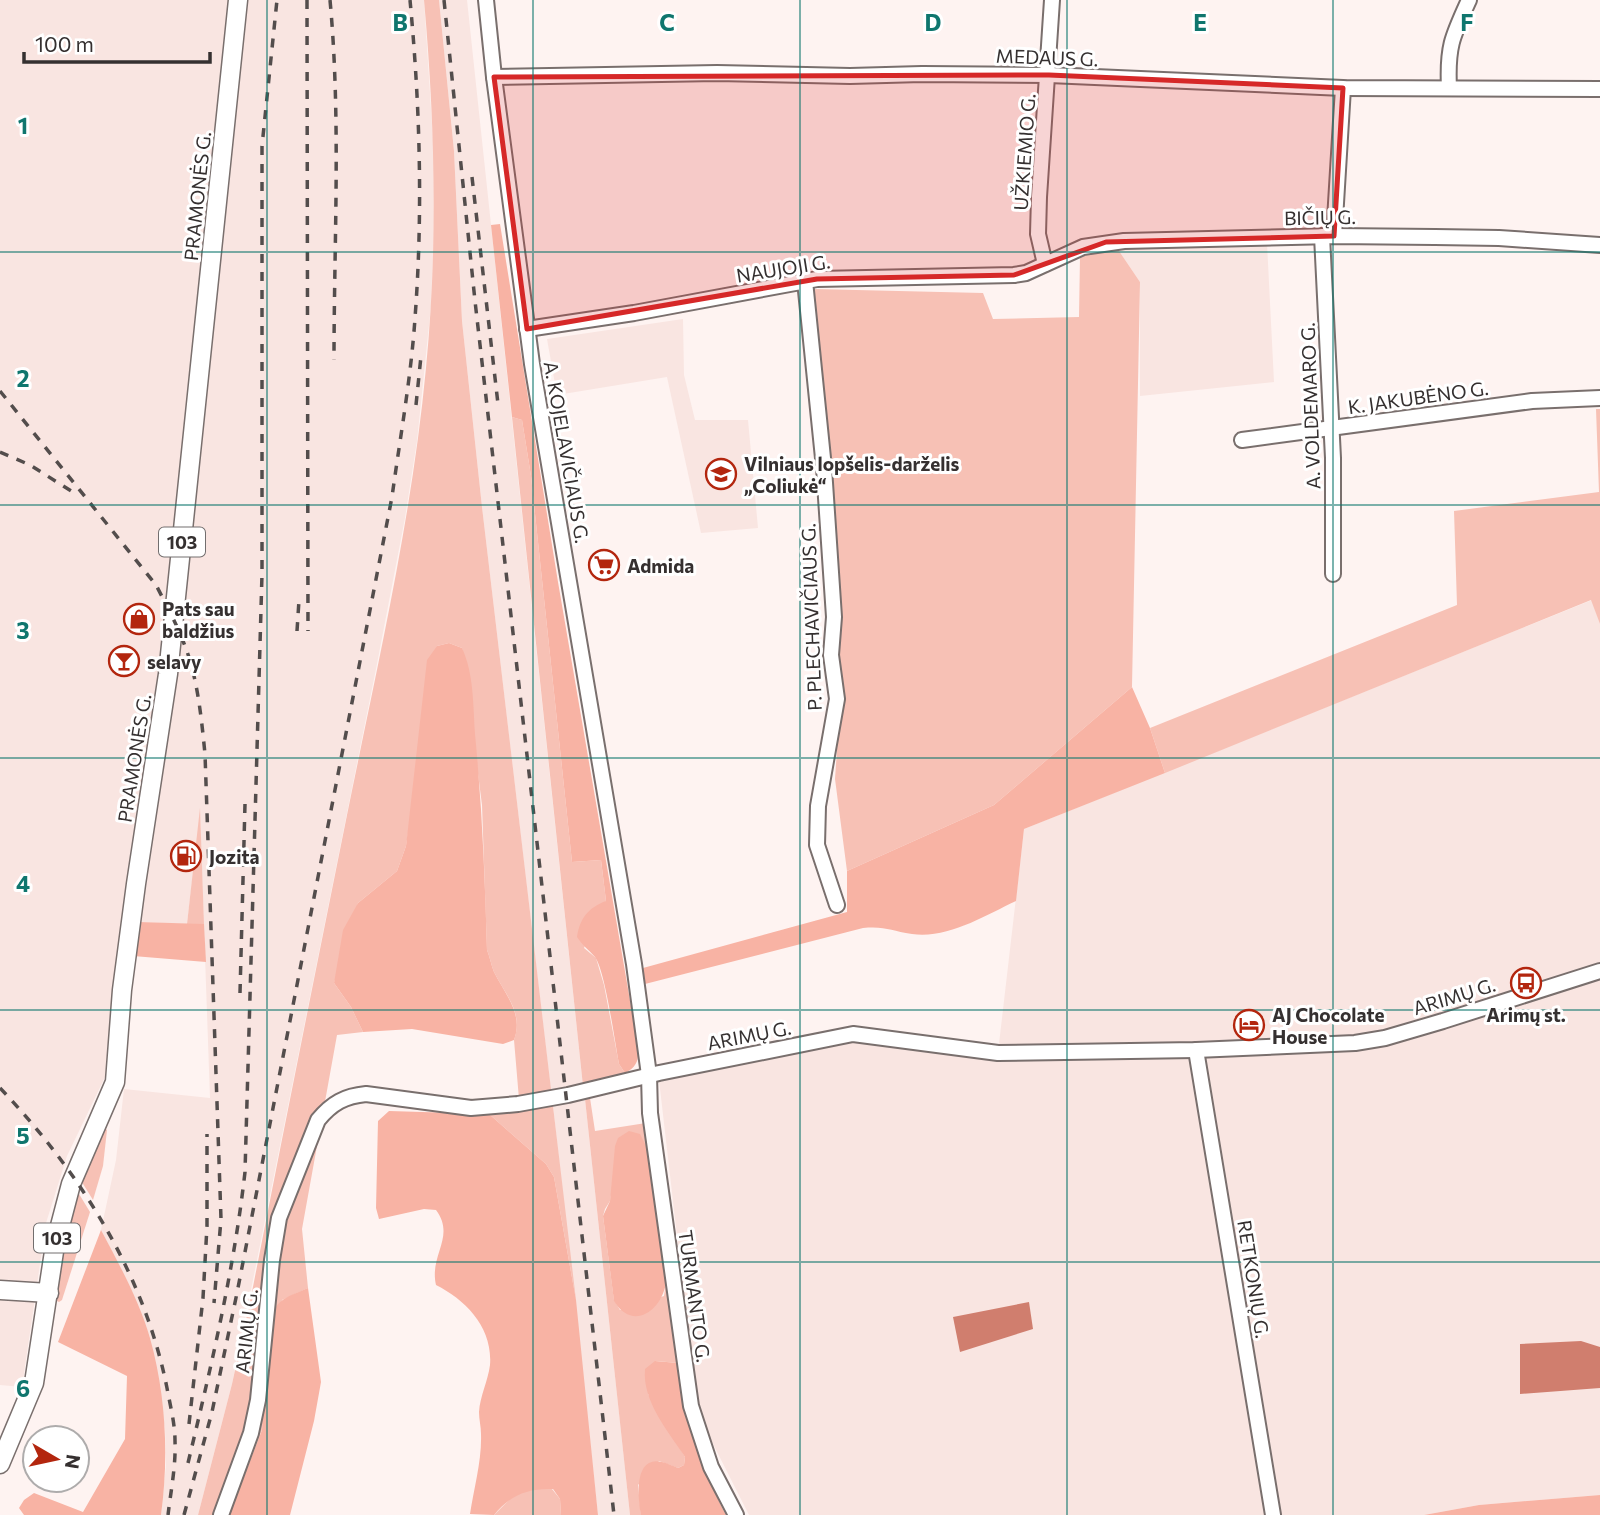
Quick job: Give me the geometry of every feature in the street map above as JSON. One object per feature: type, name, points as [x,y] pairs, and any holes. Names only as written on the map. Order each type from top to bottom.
[{"type":"main road","name":"PRAMONĖS G.","points":[[0,1464],[34,1383],[60,1220],[71,1184],[115,1082],[122,990],[168,674],[238,0]]},
{"type":"main road","points":[[0,1290],[49,1293]]},
{"type":"street","name":"A. KOJELAVIČIAUS G.","points":[[486,0],[527,328],[632,951],[649,1075]]},
{"type":"street","name":"UŽKIEMIO G.","points":[[1045,264],[1038,234],[1052,0]]},
{"type":"street","points":[[1448,88],[1450,44],[1469,0]]},
{"type":"street","name":"MEDAUS G.","points":[[494,77],[717,73],[850,76],[1049,75],[1343,88],[1600,89]]},
{"type":"street","name":"A. VOLDEMARO G.","points":[[1333,574],[1328,236],[1343,88]]},
{"type":"street","name":"BIČIŲ G.","points":[[1045,264],[1083,247],[1106,242],[1328,236],[1499,238],[1600,245]]},
{"type":"street","name":"NAUJOJI G.","points":[[527,328],[647,311],[827,278],[1014,275],[1026,273],[1045,264]]},
{"type":"street","name":"P. PLECHAVIČIAUS G.","points":[[805,281],[824,468],[834,617],[831,655],[837,699],[818,806],[817,845],[837,905]]},
{"type":"street","name":"K. JAKUBĖNO G.","points":[[1242,440],[1532,401],[1600,398]]},
{"type":"street","name":"ARIMŲ G.","points":[[221,1515],[251,1433],[258,1400],[272,1260],[279,1218],[318,1120],[327,1109],[353,1096],[366,1094],[471,1108],[518,1104],[853,1034],[998,1053],[1319,1046],[1385,1038],[1600,971]]},
{"type":"street","name":"RETKONIŲ G.","points":[[1196,1050],[1273,1515]]},
{"type":"street","name":"TURMANTO G.","points":[[649,1075],[650,1112],[691,1406],[711,1467],[736,1515]]},
{"type":"highlighted area","points":[[1049,75],[1343,88],[1334,236],[1106,242],[1014,275],[817,279],[527,329],[494,77]]},
{"type":"shaded area","points":[[0,0],[230,0],[167,606],[113,989],[105,1077],[67,1156],[46,1223],[22,1387],[0,1385]]},
{"type":"shaded area","points":[[248,0],[424,0],[434,155],[431,306],[417,441],[405,518],[232,1384],[198,1515],[161,1515],[166,1465],[165,1428],[150,1338],[130,1287],[101,1230],[116,1160],[124,1089],[210,1098],[200,815],[187,924],[139,922],[178,648]]},
{"type":"shaded area","points":[[424,0],[439,0],[454,151],[462,321],[576,1300],[554,1177],[546,1164],[489,1114],[520,1111],[514,1040],[517,1021],[512,1004],[494,972],[487,950],[482,805],[462,648],[449,643],[437,646],[406,846],[397,871],[358,903],[334,983],[351,1007],[363,1032],[337,1035],[302,1229],[308,1288],[282,1300],[262,1430],[229,1515],[198,1515],[232,1384],[252,1292],[412,480],[426,368],[434,230],[431,92]]},
{"type":"shaded area","points":[[439,0],[467,0],[583,1086],[551,1091],[462,321],[454,151]]},
{"type":"shaded area","points":[[500,224],[638,1047],[636,1063],[625,1073],[619,1064],[599,964],[577,937],[580,924],[586,915],[606,901],[601,860],[572,862],[531,476],[522,420],[512,417],[491,225]]},
{"type":"shaded area","points":[[1267,243],[1274,382],[1140,396],[1140,282],[1115,245]]},
{"type":"shaded area","points":[[1115,245],[1140,282],[1132,687],[994,805],[847,871],[835,779],[841,691],[837,669],[837,609],[814,289],[983,293],[993,319],[1079,317],[1080,257],[1095,249]]},
{"type":"shaded area","name":"Vilniaus lopšelis-darželis „Coliukė“","points":[[683,319],[684,375],[695,420],[748,420],[758,528],[701,533],[667,377],[557,395],[547,339]]},
{"type":"shaded area","points":[[1596,409],[1600,409],[1600,624],[1591,600],[1165,773],[1150,728],[1457,605],[1454,511],[1599,492]]},
{"type":"shaded area","points":[[512,417],[522,420],[531,476],[572,862],[601,860],[606,901],[584,948],[596,958],[619,1064],[625,1073],[583,1086]]},
{"type":"shaded area","points":[[1592,600],[1600,624],[1600,1495],[1479,1505],[1424,1515],[749,1515],[709,1436],[696,1400],[659,1080],[834,1043],[850,1042],[997,1061],[1024,829]]},
{"type":"shaded area","points":[[449,643],[462,648],[471,679],[487,950],[494,972],[512,1004],[517,1022],[514,1040],[503,1044],[412,1029],[363,1032],[351,1007],[334,983],[343,930],[358,903],[397,871],[406,846],[427,660],[437,646]]},
{"type":"shaded area","points":[[1132,687],[1150,728],[1165,773],[1024,829],[1016,901],[965,925],[939,933],[925,935],[883,928],[863,928],[645,984],[643,968],[847,912],[847,871],[994,805]]},
{"type":"shaded area","points":[[200,808],[204,924],[187,924]]},
{"type":"shaded area","points":[[139,922],[204,924],[206,962],[133,956]]},
{"type":"shaded area","points":[[590,1098],[595,1131],[646,1123],[649,1152],[612,1189],[603,1216],[614,1300],[620,1310],[664,1296],[666,1283],[678,1363],[656,1361],[648,1394],[685,1457],[684,1465],[678,1468],[659,1461],[638,1485],[641,1515],[630,1515],[585,1099]]},
{"type":"shaded area","points":[[585,1099],[630,1515],[598,1515],[553,1105]]},
{"type":"shaded area","points":[[389,1111],[489,1114],[546,1164],[554,1177],[576,1300],[598,1515],[561,1515],[560,1499],[553,1489],[520,1494],[506,1502],[494,1515],[470,1514],[480,1454],[480,1406],[489,1371],[490,1352],[482,1327],[467,1307],[436,1285],[436,1264],[443,1229],[436,1210],[424,1209],[379,1219],[376,1208],[378,1121]]},
{"type":"shaded area","points":[[105,1128],[107,1130],[103,1166],[93,1200],[80,1179]]},
{"type":"shaded area","points":[[629,1131],[640,1134],[649,1152],[666,1283],[652,1309],[637,1316],[621,1310],[614,1301],[603,1216],[610,1201],[615,1146],[618,1138]]},
{"type":"shaded area","points":[[76,1189],[90,1212],[62,1300],[59,1302],[55,1300]]},
{"type":"shaded area","points":[[101,1230],[140,1310],[150,1338],[160,1382],[165,1448],[161,1515],[24,1515],[19,1508],[24,1500],[37,1494],[83,1512],[125,1439],[127,1376],[58,1342]]},
{"type":"shaded area","points":[[308,1288],[321,1382],[290,1515],[229,1515],[262,1430],[270,1321],[279,1303]]},
{"type":"shaded area","points":[[1029,1302],[1033,1329],[960,1352],[953,1317]]},
{"type":"shaded area","points":[[1581,1341],[1600,1347],[1600,1388],[1520,1394],[1520,1344]]},
{"type":"shaded area","points":[[655,1361],[678,1363],[703,1460],[726,1515],[641,1515],[639,1480],[646,1465],[662,1462],[678,1468],[684,1465],[685,1457],[657,1415],[648,1393],[645,1369]]},
{"type":"shaded area","points":[[536,1488],[552,1489],[560,1499],[561,1515],[494,1515],[514,1495]]},
{"type":"shaded area","points":[[1600,1495],[1600,1515],[1424,1515],[1479,1505]]},
{"type":"railway","points":[[188,1463],[228,1282],[245,1172],[262,574],[262,146],[277,0]]},
{"type":"railway","points":[[307,0],[308,631]]},
{"type":"railway","points":[[330,0],[336,135],[334,360]]},
{"type":"railway","points":[[184,1515],[212,1412],[237,1293],[392,497],[411,363],[419,238],[418,119],[410,0]]},
{"type":"railway","points":[[444,0],[475,301],[614,1515]]},
{"type":"railway","points":[[472,177],[498,404]]},
{"type":"railway","points":[[416,405],[421,356]]},
{"type":"railway","points":[[0,391],[156,585],[180,633],[194,675],[205,754],[221,1219],[214,1303]]},
{"type":"railway","points":[[0,452],[30,465],[76,494]]},
{"type":"railway","points":[[297,631],[299,600]]},
{"type":"railway","points":[[240,993],[245,804]]},
{"type":"railway","points":[[0,1088],[57,1154],[82,1190],[105,1226],[142,1304],[157,1346],[174,1428],[175,1459],[168,1515]]},
{"type":"railway","points":[[189,1424],[203,1298],[207,1226],[207,1134]]},
{"type":"place","name":"Vilniaus lopšelis-darželis „Coliukė“","points":[[721,474]]},
{"type":"place","name":"Admida","points":[[604,565]]},
{"type":"place","name":"Pats sau baldžius","points":[[139,619]]},
{"type":"place","name":"selavy","points":[[124,661]]},
{"type":"place","name":"Jozita","points":[[186,856]]},
{"type":"place","name":"Arimų st.","points":[[1526,983]]},
{"type":"place","name":"AJ Chocolate House","points":[[1249,1025]]}]
